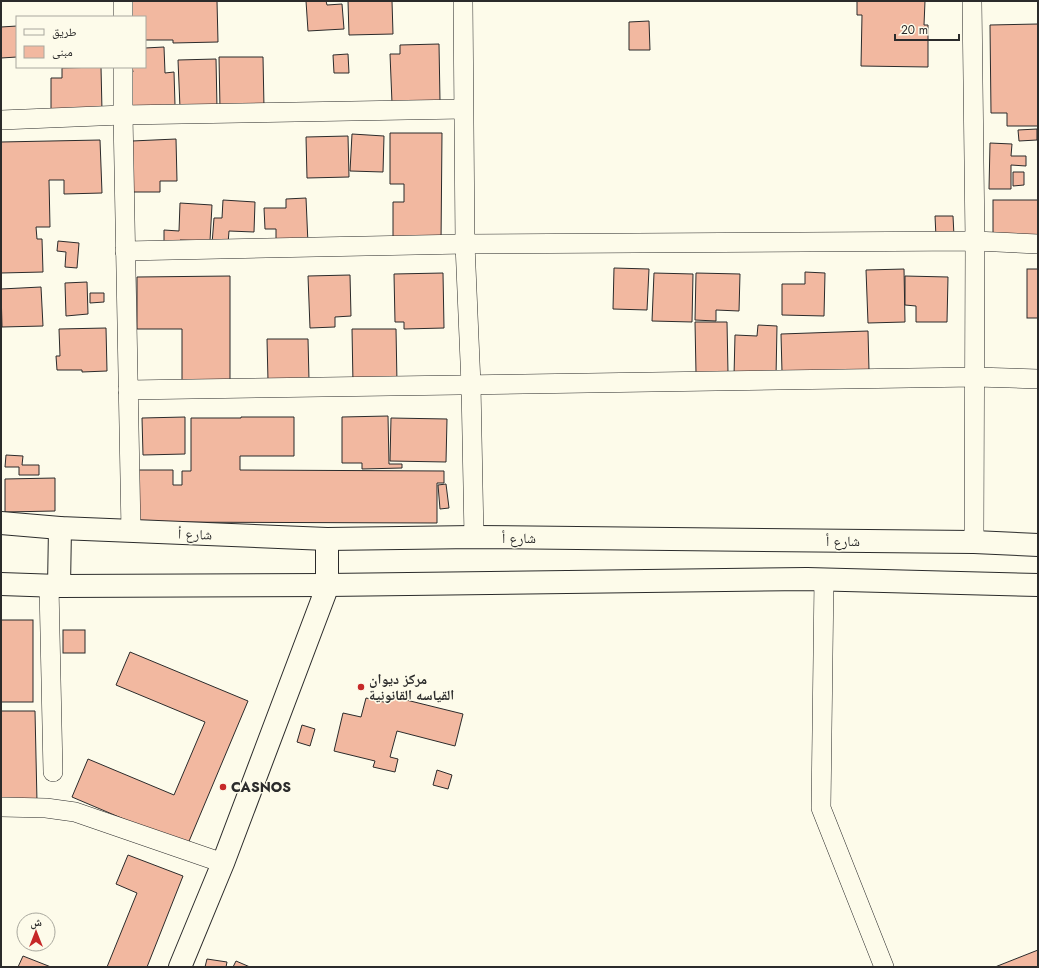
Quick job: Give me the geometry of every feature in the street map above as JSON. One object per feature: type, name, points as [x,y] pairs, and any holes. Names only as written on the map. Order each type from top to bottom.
[{"type":"street","points":[[123,1],[123,16]]},
{"type":"street","points":[[463,1],[465,244],[471,384],[474,537]]},
{"type":"street","points":[[972,1],[975,241],[974,542]]},
{"type":"street","points":[[123,68],[131,531]]},
{"type":"street","points":[[1,120],[123,115],[463,109]]},
{"type":"street","points":[[125,251],[465,244],[975,241],[1038,244]]},
{"type":"street","points":[[128,390],[975,377],[1038,379]]},
{"type":"street","name":"شارع أ","points":[[1,523],[60,528],[327,539],[474,537],[974,542],[1038,545]]},
{"type":"street","points":[[54,772],[54,586],[60,528]]},
{"type":"street","points":[[180,967],[223,863],[327,585],[327,539]]},
{"type":"street","points":[[1,584],[54,586],[327,585],[824,579],[1038,585]]},
{"type":"street","points":[[824,579],[821,808],[884,967]]},
{"type":"street","points":[[1,807],[46,808],[75,812],[223,863]]},
{"type":"building","points":[[131,1],[217,1],[218,42],[173,43],[173,40],[146,40],[146,16],[132,16]]},
{"type":"building","points":[[306,1],[326,1],[327,5],[342,4],[344,29],[308,31]]},
{"type":"building","points":[[348,1],[392,1],[393,34],[349,35]]},
{"type":"building","points":[[857,1],[925,1],[924,25],[928,25],[928,67],[861,66],[862,15],[857,15]]},
{"type":"building","points":[[649,21],[650,50],[629,50],[629,22]]},
{"type":"building","points":[[1038,24],[1038,126],[1007,126],[1007,113],[991,113],[990,25]]},
{"type":"building","points":[[16,26],[16,57],[1,58],[1,27]]},
{"type":"building","points":[[439,44],[440,101],[392,103],[390,54],[400,54],[400,45]]},
{"type":"building","points":[[164,47],[165,73],[174,72],[175,105],[132,107],[131,72],[133,72],[132,68],[146,68],[146,48]]},
{"type":"building","points":[[348,54],[349,73],[334,73],[333,55]]},
{"type":"building","points":[[219,57],[263,57],[264,108],[220,109]]},
{"type":"building","points":[[216,59],[217,108],[180,108],[178,60]]},
{"type":"building","points":[[62,68],[101,68],[102,111],[51,112],[51,78],[62,78]]},
{"type":"building","points":[[1037,129],[1037,140],[1019,141],[1018,130]]},
{"type":"building","points":[[390,133],[442,133],[441,243],[393,243],[393,202],[404,202],[404,184],[390,184]]},
{"type":"building","points":[[352,134],[384,136],[383,172],[350,171]]},
{"type":"building","points":[[348,136],[349,177],[307,178],[306,137]]},
{"type":"building","points":[[176,139],[177,181],[160,181],[160,192],[133,192],[132,141]]},
{"type":"building","points":[[100,140],[102,193],[64,194],[64,180],[49,180],[50,227],[36,227],[37,239],[42,239],[43,272],[1,273],[1,142]]},
{"type":"building","points":[[990,143],[1012,144],[1011,156],[1026,156],[1026,166],[1011,165],[1011,189],[989,189]]},
{"type":"building","points":[[1013,172],[1024,172],[1024,185],[1013,186]]},
{"type":"building","points":[[306,198],[308,244],[276,244],[276,229],[265,229],[264,208],[286,208],[286,199]]},
{"type":"building","points":[[223,200],[255,202],[254,232],[229,231],[228,244],[212,244],[214,218],[222,218]]},
{"type":"building","points":[[993,200],[1038,200],[1038,237],[993,237]]},
{"type":"building","points":[[180,203],[212,205],[210,241],[180,240],[180,247],[164,247],[164,230],[179,231]]},
{"type":"building","points":[[935,216],[953,216],[954,236],[936,237]]},
{"type":"building","points":[[58,241],[79,243],[77,268],[65,267],[66,252],[57,251]]},
{"type":"building","points":[[614,268],[649,269],[647,310],[613,309]]},
{"type":"building","points":[[904,269],[905,322],[868,323],[866,270]]},
{"type":"building","points":[[1027,269],[1038,269],[1038,318],[1027,318]]},
{"type":"building","points":[[805,272],[825,273],[824,316],[782,315],[782,284],[805,284]]},
{"type":"building","points":[[443,273],[444,328],[404,329],[404,322],[395,322],[394,274]]},
{"type":"building","points":[[654,273],[693,274],[692,322],[652,321]]},
{"type":"building","points":[[696,273],[740,274],[739,311],[716,310],[716,321],[695,320]]},
{"type":"building","points":[[350,275],[351,316],[335,317],[335,327],[310,328],[308,276]]},
{"type":"building","points":[[230,276],[230,388],[182,389],[182,329],[137,329],[137,277]]},
{"type":"building","points":[[905,276],[948,277],[947,322],[916,322],[916,306],[905,305]]},
{"type":"building","points":[[87,282],[88,314],[66,316],[65,283]]},
{"type":"building","points":[[41,287],[43,326],[2,327],[1,289]]},
{"type":"building","points":[[90,293],[104,293],[104,302],[90,303]]},
{"type":"building","points":[[695,322],[727,322],[728,373],[696,373]]},
{"type":"building","points":[[758,325],[777,326],[776,377],[734,376],[735,335],[757,336]]},
{"type":"building","points":[[106,328],[107,371],[82,372],[82,370],[57,370],[56,356],[60,356],[59,329]]},
{"type":"building","points":[[352,329],[396,329],[397,383],[353,384]]},
{"type":"building","points":[[868,331],[869,370],[782,372],[781,334]]},
{"type":"building","points":[[267,339],[308,339],[309,380],[268,381]]},
{"type":"building","points":[[388,416],[389,464],[402,464],[402,468],[362,469],[362,463],[342,463],[342,417]]},
{"type":"building","points":[[185,417],[185,454],[143,455],[142,418]]},
{"type":"building","points":[[294,417],[294,456],[240,456],[240,470],[444,471],[444,483],[437,483],[437,523],[138,522],[138,470],[173,470],[173,485],[182,485],[182,471],[191,471],[191,418]]},
{"type":"building","points":[[391,418],[447,419],[446,462],[390,461]]},
{"type":"building","points":[[6,455],[23,456],[22,465],[39,465],[39,475],[19,475],[19,467],[5,467]]},
{"type":"building","points":[[55,478],[55,511],[5,512],[5,479]]},
{"type":"building","points":[[446,484],[449,508],[440,509],[438,485]]},
{"type":"building","points":[[1,620],[33,620],[33,702],[1,702]]},
{"type":"building","points":[[63,630],[85,630],[85,653],[63,653]]},
{"type":"building","points":[[130,652],[248,701],[187,846],[72,797],[88,759],[174,795],[205,722],[116,685]]},
{"type":"building","points":[[390,696],[463,714],[455,746],[397,731],[390,757],[398,759],[395,772],[373,767],[375,761],[334,751],[343,713],[361,717],[366,698],[388,703]]},
{"type":"building","points":[[1,711],[35,711],[37,802],[1,802]]},
{"type":"building","points":[[302,725],[315,729],[310,746],[297,742]]},
{"type":"building","points":[[437,770],[452,775],[448,789],[433,785]]},
{"type":"building","points":[[128,855],[183,876],[147,967],[107,967],[137,893],[116,884]]},
{"type":"building","points":[[1038,950],[1038,967],[995,967]]},
{"type":"building","points":[[23,956],[51,967],[18,967]]},
{"type":"building","points":[[207,959],[227,962],[226,967],[205,967]]},
{"type":"building","points":[[236,961],[250,967],[233,967]]},
{"type":"place","name":"مركز ديوان القياسه القانونية","points":[[361,687]]},
{"type":"place","name":"CASNOS","points":[[223,787]]}]
